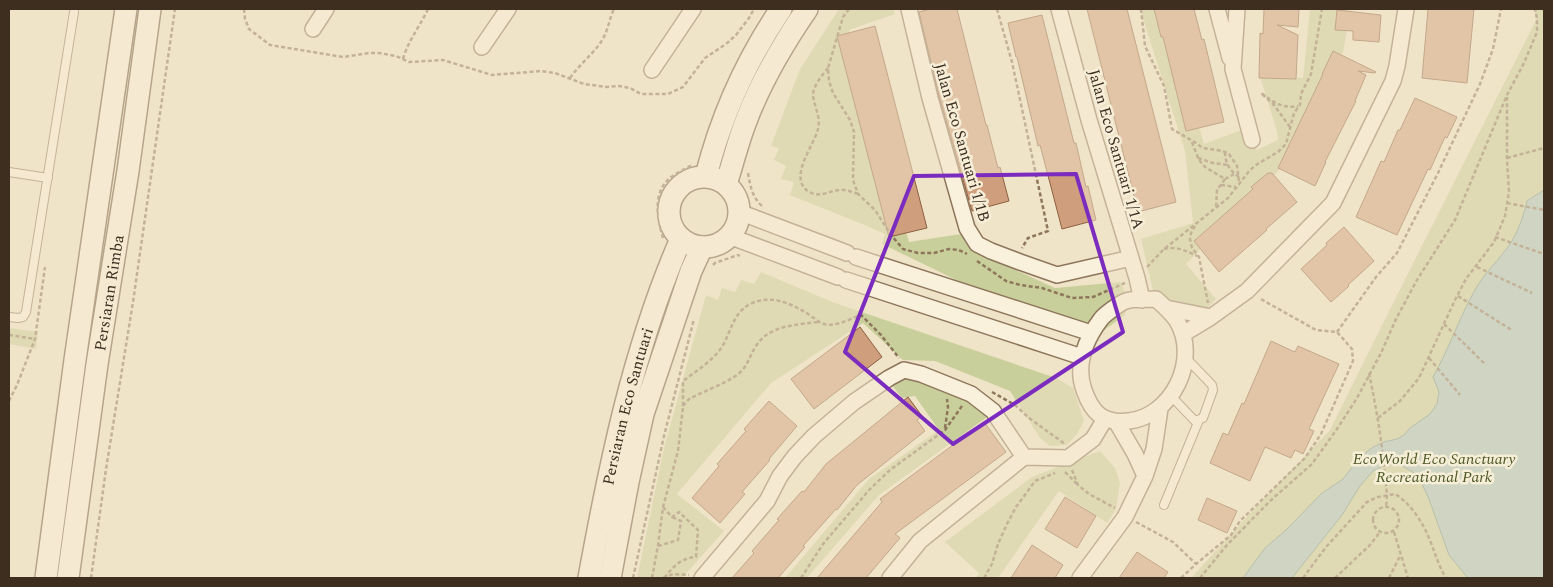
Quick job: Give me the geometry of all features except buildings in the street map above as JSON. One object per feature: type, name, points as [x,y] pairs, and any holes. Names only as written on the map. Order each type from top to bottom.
[{"type":"street","name":"Persiaran Rimba","points":[[46,578],[126,9]]},
{"type":"street","name":"Persiaran Rimba","points":[[68,578],[97,364],[128,171],[150,9]]},
{"type":"street","points":[[313,29],[326,9]]},
{"type":"street","points":[[482,46],[508,9]]},
{"type":"street","points":[[652,70],[693,9]]},
{"type":"street","points":[[706,176],[713,148],[742,75],[769,26],[781,9]]},
{"type":"street","points":[[726,184],[746,121],[762,84],[788,36],[807,9]]},
{"type":"street","name":"Jalan Eco Santuari 1/1B","points":[[909,9],[930,98],[967,228],[978,244],[991,251],[1057,275],[1131,258]]},
{"type":"street","name":"Jalan Eco Santuari 1/1A","points":[[1059,9],[1089,120],[1142,300]]},
{"type":"street","points":[[1217,9],[1252,140]]},
{"type":"street","points":[[1233,69],[1238,9]]},
{"type":"street","points":[[1183,334],[1211,317],[1247,291],[1333,203],[1392,81],[1397,66],[1406,9]]},
{"type":"street","points":[[706,176],[717,178],[734,192],[739,212],[738,221],[730,236],[712,246],[702,247],[681,239],[674,230],[670,220],[669,209],[671,198],[677,189],[695,177],[706,176]]},
{"type":"street","points":[[739,212],[876,264],[1091,332]]},
{"type":"street","points":[[730,236],[867,288],[1082,357]]},
{"type":"street","name":"Persiaran Eco Santuari","points":[[589,578],[608,478],[624,410],[651,318],[671,261],[681,239]]},
{"type":"street","name":"Persiaran Eco Santuari","points":[[610,578],[643,414],[691,271],[702,247]]},
{"type":"street","points":[[867,288],[876,264]]},
{"type":"street","points":[[698,577],[767,501],[780,476],[795,456],[814,436],[854,402],[904,370],[921,374],[972,394],[993,411],[1024,457],[1065,464],[1093,439],[1111,421],[1137,420],[1149,416],[1160,409],[1171,396],[1177,386],[1186,357],[1183,334],[1177,321],[1156,300],[1126,301],[1103,316],[1091,332],[1082,357],[1081,378],[1088,402],[1093,439]]},
{"type":"street","points":[[1166,308],[1211,317]]},
{"type":"street","points":[[1088,402],[1096,413],[1111,421],[1134,454],[1145,476]]},
{"type":"street","points":[[1080,578],[1125,517],[1145,476],[1154,449],[1160,409]]},
{"type":"street","points":[[890,578],[920,541],[1024,457]]},
{"type":"lane","points":[[9,316],[23,317],[26,312],[74,12]]},
{"type":"lane","points":[[9,172],[48,178]]},
{"type":"lane","points":[[1164,505],[1199,420],[1203,418],[1213,390],[1210,381],[1186,357]]},
{"type":"lane","points":[[1171,396],[1195,421],[1199,420]]},
{"type":"path","points":[[91,578],[175,9]]},
{"type":"path","points":[[244,9],[249,29],[270,45],[343,58],[379,53],[396,56],[409,62],[443,60],[492,75],[541,71],[555,73],[584,84],[630,88],[641,94],[668,94],[683,87],[704,58],[736,35],[754,9]]},
{"type":"path","points":[[403,59],[406,48],[428,9]]},
{"type":"path","points":[[570,78],[602,40],[614,9]]},
{"type":"path","points":[[849,9],[843,17],[828,68],[814,90],[813,95],[819,119],[818,130],[802,169],[800,180],[810,192],[820,195],[841,189],[858,194],[875,210],[891,235],[903,249],[918,253],[934,253],[949,249],[959,250],[970,255]]},
{"type":"path","points":[[997,9],[1012,62],[1048,231],[1028,238],[1021,250],[1020,262]]},
{"type":"path","points":[[1141,9],[1145,46],[1164,86],[1172,129],[1203,148],[1225,152],[1233,159],[1237,166],[1240,183]]},
{"type":"path","points":[[976,260],[1006,281],[1042,288],[1072,298],[1093,297],[1137,278],[1163,250],[1228,198],[1250,170],[1278,152],[1286,144],[1294,113],[1300,105],[1301,94],[1311,74],[1322,9]]},
{"type":"path","points":[[1337,332],[1376,277],[1397,252],[1438,173],[1480,84],[1493,49],[1501,9]]},
{"type":"path","points":[[1200,578],[1227,545],[1270,501],[1312,464],[1357,398],[1381,353],[1396,318],[1417,280],[1455,220],[1507,95],[1524,63],[1537,32],[1535,9]]},
{"type":"path","points":[[828,68],[829,81],[833,93],[850,120],[854,132],[853,180],[858,194]]},
{"type":"path","points":[[1291,128],[1274,105],[1261,93],[1282,106],[1292,107],[1300,105]]},
{"type":"path","points":[[1378,418],[1400,401],[1419,378],[1466,279],[1494,242],[1506,216],[1509,192],[1507,95]]},
{"type":"path","points":[[1191,140],[1197,157],[1205,167],[1225,180]]},
{"type":"path","points":[[1507,158],[1544,148]]},
{"type":"path","points":[[1225,152],[1228,165],[1239,177]]},
{"type":"path","points":[[1197,157],[1212,163],[1228,165]]},
{"type":"path","points":[[748,172],[751,189],[757,201],[772,214],[771,225]]},
{"type":"path","points":[[1216,208],[1217,190],[1225,180],[1235,174]]},
{"type":"path","points":[[1220,185],[1236,187]]},
{"type":"path","points":[[1507,203],[1544,210]]},
{"type":"path","points":[[1195,225],[1190,239],[1192,248],[1199,256],[1211,317]]},
{"type":"path","points":[[1495,237],[1544,254]]},
{"type":"path","points":[[711,270],[714,263],[738,255],[757,261],[762,248]]},
{"type":"path","points":[[1163,250],[1170,248],[1178,249],[1199,256]]},
{"type":"path","points":[[1476,267],[1532,293]]},
{"type":"path","points":[[1181,578],[1231,535],[1240,521],[1305,458],[1321,434],[1353,361],[1352,349],[1337,332],[1316,330],[1247,291]]},
{"type":"path","points":[[1458,296],[1513,331]]},
{"type":"path","points":[[652,578],[663,507],[678,451],[683,407],[683,381],[718,352],[739,312],[750,304],[764,300],[778,300],[799,309],[823,324],[836,324],[861,315],[881,335],[901,360]]},
{"type":"path","points":[[633,578],[664,436],[696,314]]},
{"type":"path","points":[[683,407],[689,399],[737,375],[749,362],[756,346],[768,333],[780,328],[820,322]]},
{"type":"path","points":[[1444,324],[1486,365]]},
{"type":"path","points":[[9,335],[35,339]]},
{"type":"path","points":[[1428,357],[1460,395]]},
{"type":"path","points":[[1370,373],[1382,441],[1385,481],[1388,494],[1386,507]]},
{"type":"path","points":[[941,382],[948,407],[944,430]]},
{"type":"path","points":[[992,392],[1015,405],[1029,418],[1067,445],[1065,464],[1078,485],[1089,494],[1116,509],[1125,517],[1173,542],[1196,564]]},
{"type":"path","points":[[801,578],[823,544],[870,489],[890,470],[944,430],[972,394]]},
{"type":"path","points":[[1065,464],[1078,485]]},
{"type":"path","points":[[984,578],[992,564],[998,544],[1016,507],[1034,482],[1056,472]]},
{"type":"path","points":[[1303,578],[1326,547],[1367,502],[1388,494],[1395,494],[1402,498],[1415,514],[1429,537],[1439,567],[1446,578]]},
{"type":"path","points":[[658,546],[678,540],[681,521],[672,518],[663,507]]},
{"type":"path","points":[[1386,507],[1391,508],[1398,514],[1399,524],[1394,532],[1387,534],[1380,532],[1373,523],[1373,517],[1376,512],[1380,508],[1386,507]]},
{"type":"path","points":[[664,578],[678,562],[688,557],[696,556],[698,530],[679,512],[672,518]]},
{"type":"path","points":[[1336,578],[1370,545],[1380,532]]},
{"type":"path","points":[[1394,532],[1408,578]]},
{"type":"path","points":[[1389,578],[1401,554]]},
{"type":"path","points":[[664,578],[678,573],[698,577]]},
{"type":"highlighted area","points":[[1076,174],[1123,332],[953,444],[845,352],[914,176]]},
{"type":"green space","points":[[839,9],[893,9],[895,14],[849,30],[909,242],[961,234],[972,250],[1055,288],[1121,282],[1128,302],[1125,315],[1096,336],[1070,335],[882,244],[885,234],[790,195],[794,182],[781,179],[786,166],[774,160],[779,148],[771,146],[800,69]]},
{"type":"green space","points":[[1140,9],[1165,9],[1204,144],[1244,129],[1252,146],[1257,150],[1278,140],[1277,131],[1260,77],[1303,78],[1310,9],[1351,9],[1343,52],[1288,161],[1186,264],[1216,299],[1197,318],[1155,299],[1141,239],[1193,223],[1185,151]]},
{"type":"green space","name":"EcoWorld Eco Sanctuary Recreational Park","points":[[1534,9],[1544,9],[1544,578],[1191,578],[1330,430],[1536,20]]},
{"type":"green space","points":[[761,272],[835,303],[1056,378],[1073,388],[1084,421],[1077,434],[1067,445],[1050,446],[1040,438],[1010,391],[935,361],[903,360],[863,323],[771,383],[677,494],[724,531],[682,578],[637,578],[664,448],[706,295],[718,300],[722,288],[735,292],[741,280],[754,284]]},
{"type":"green space","points":[[9,328],[38,332],[36,349],[9,344]]},
{"type":"green space","points":[[909,377],[932,382],[979,406],[987,417],[879,495],[807,578],[785,578],[869,479],[939,430],[915,396],[902,398],[892,385],[899,379]]},
{"type":"green space","points":[[1100,451],[1115,468],[1120,483],[1116,509],[1107,523],[1059,491],[998,578],[976,578],[979,573],[945,542],[1032,477]]},
{"type":"water","points":[[1544,190],[1544,578],[1468,578],[1449,555],[1421,482],[1413,472],[1395,464],[1383,466],[1373,471],[1360,486],[1342,515],[1292,578],[1243,578],[1265,548],[1287,529],[1321,494],[1343,479],[1360,457],[1373,447],[1404,435],[1410,428],[1430,414],[1437,404],[1439,392],[1433,377],[1469,301],[1483,277],[1512,241],[1521,222],[1527,201]]}]
